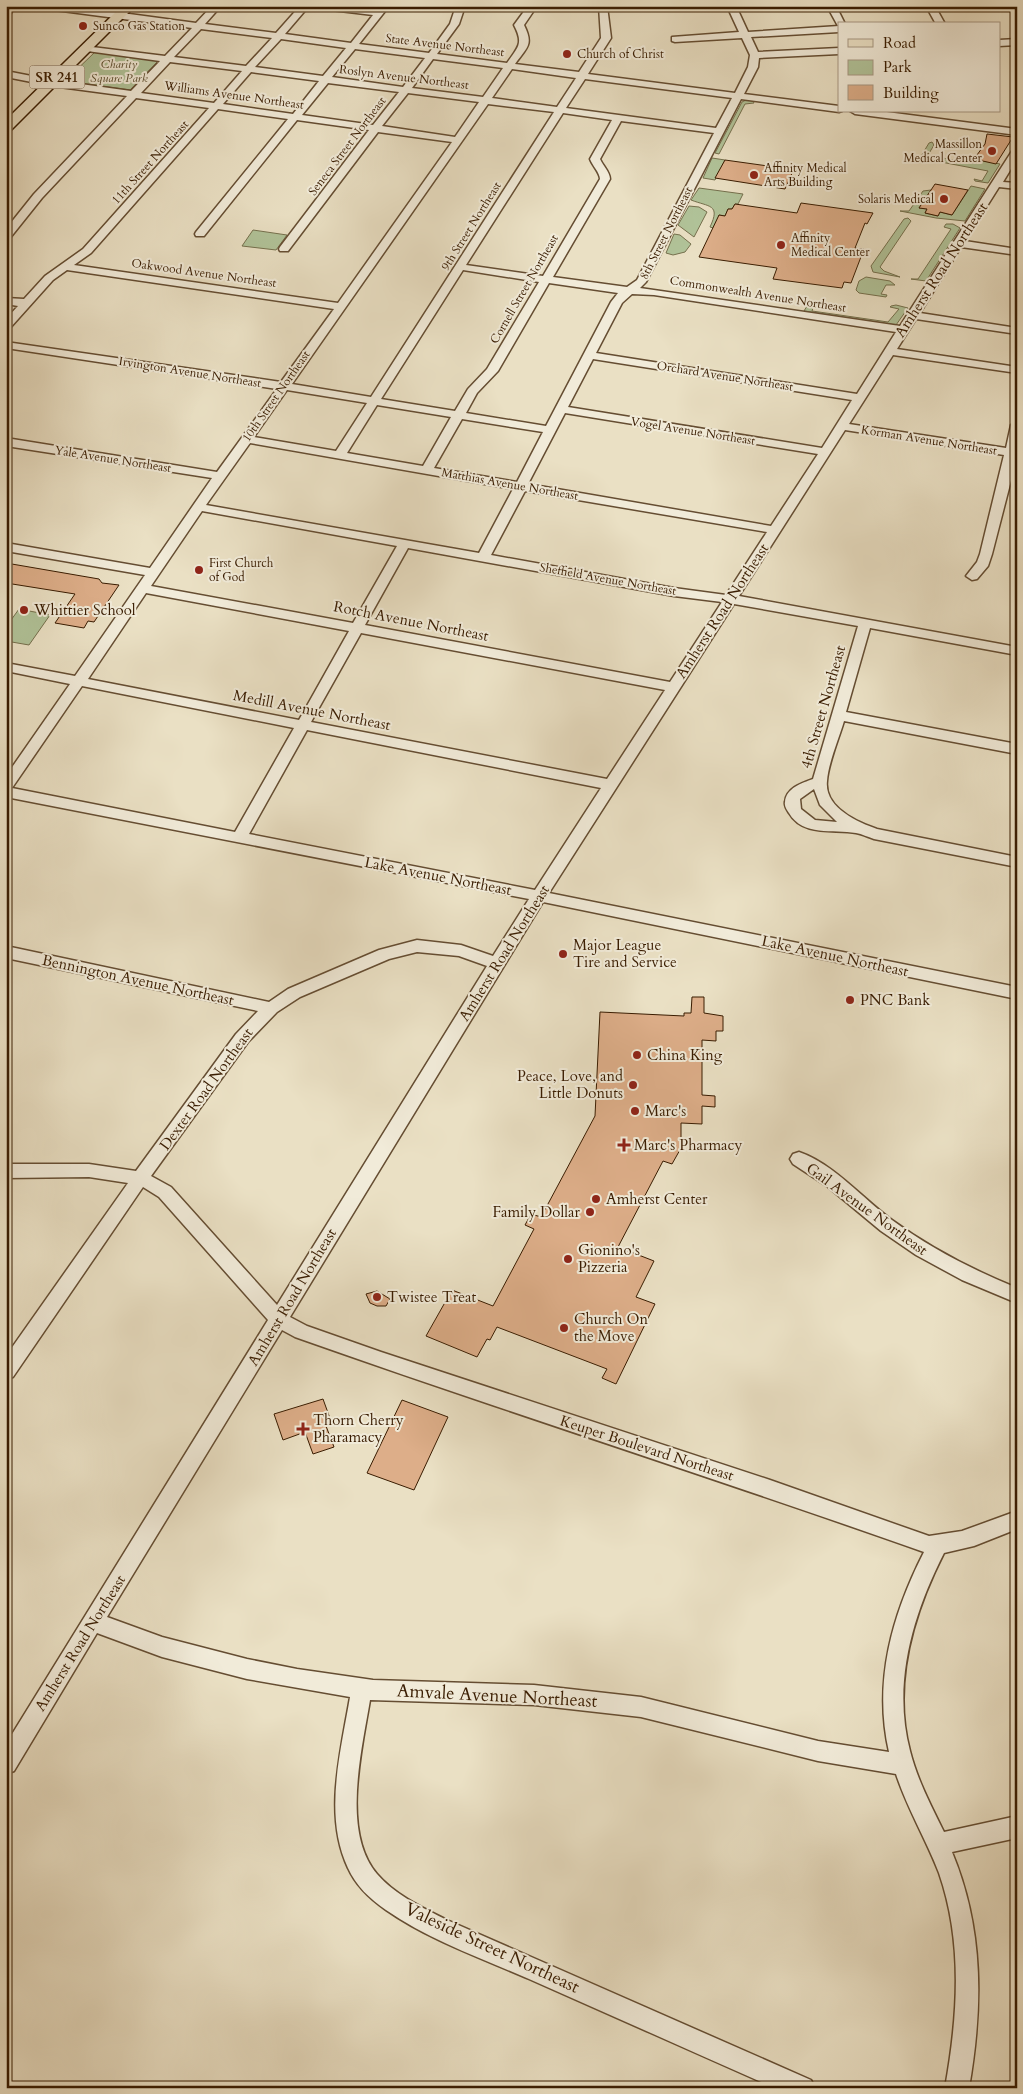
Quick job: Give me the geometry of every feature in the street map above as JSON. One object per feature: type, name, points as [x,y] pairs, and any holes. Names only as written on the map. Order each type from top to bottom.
[{"type":"main road","name":"SR 241","points":[[6,127],[125,11]]},
{"type":"street","points":[[6,15],[11,6]]},
{"type":"street","name":"State Avenue Northeast","points":[[48,6],[125,11],[198,26],[838,109]]},
{"type":"street","points":[[6,236],[38,196],[217,6]]},
{"type":"street","name":"11th Street Northeast","points":[[6,326],[49,278],[86,251],[305,6]]},
{"type":"street","points":[[200,234],[381,11],[324,6]]},
{"type":"street","name":"Seneca Street Northeast","points":[[284,248],[431,56],[454,24],[461,6]]},
{"type":"street","name":"10th Street Northeast","points":[[6,786],[198,507],[524,45],[524,37],[520,25],[533,6]]},
{"type":"street","name":"9th Street Northeast","points":[[340,454],[606,38],[603,6]]},
{"type":"street","points":[[731,6],[754,55],[838,51]]},
{"type":"street","points":[[831,6],[840,22]]},
{"type":"street","points":[[930,6],[940,22]]},
{"type":"street","points":[[675,39],[838,29]]},
{"type":"street","points":[[1000,44],[1017,42]]},
{"type":"street","name":"Roslyn Avenue Northeast","points":[[88,48],[718,131]]},
{"type":"street","name":"8th Street Northeast","points":[[484,557],[617,302],[641,282],[753,66],[754,55]]},
{"type":"street","name":"Williams Avenue Northeast","points":[[6,74],[52,83],[458,140]]},
{"type":"street","points":[[863,112],[1017,132]]},
{"type":"street","points":[[946,123],[952,112]]},
{"type":"street","name":"Cornell Street Northeast","points":[[427,470],[477,384],[492,372],[605,179],[605,175],[598,168],[595,159],[618,117]]},
{"type":"street","name":"Amherst Road Northeast","points":[[6,1764],[539,896],[913,316],[1017,150]]},
{"type":"street","points":[[996,184],[1017,186]]},
{"type":"street","points":[[959,243],[1017,252]]},
{"type":"street","name":"Oakwood Avenue Northeast","points":[[65,267],[339,306]]},
{"type":"street","name":"Commonwealth Avenue Northeast","points":[[461,267],[630,291],[654,292],[903,330]]},
{"type":"street","points":[[6,300],[26,303]]},
{"type":"street","points":[[913,316],[1017,332]]},
{"type":"street","name":"Irvington Avenue Northeast","points":[[6,345],[283,386],[550,430]]},
{"type":"street","points":[[890,351],[1017,370]]},
{"type":"street","name":"Orchard Avenue Northeast","points":[[590,355],[860,398]]},
{"type":"street","name":"Vogel Avenue Northeast","points":[[561,409],[825,452]]},
{"type":"street","points":[[972,576],[983,563],[986,554],[1014,453],[1017,425]]},
{"type":"street","name":"Korman Avenue Northeast","points":[[842,426],[1014,453]]},
{"type":"street","name":"Matthias Avenue Northeast","points":[[246,439],[775,530]]},
{"type":"street","name":"Yale Avenue Northeast","points":[[6,442],[220,476]]},
{"type":"street","name":"Sheffield Avenue Northeast","points":[[198,507],[665,590],[730,599],[1017,651]]},
{"type":"street","points":[[239,838],[405,543]]},
{"type":"street","points":[[6,547],[154,573]]},
{"type":"street","name":"Rotch Avenue Northeast","points":[[143,588],[674,687]]},
{"type":"street","name":"4th Street Northeast","points":[[857,828],[806,822],[797,816],[792,807],[794,797],[800,791],[819,782],[865,623]]},
{"type":"street","name":"Medill Avenue Northeast","points":[[6,667],[611,785]]},
{"type":"street","points":[[838,715],[1017,749]]},
{"type":"street","points":[[819,782],[822,794],[832,811],[857,828],[874,834],[1017,862]]},
{"type":"street","name":"Lake Avenue Northeast","points":[[6,792],[539,896],[1017,993]]},
{"type":"street","name":"Dexter Road Northeast","points":[[6,1371],[242,1038],[271,1008],[294,993],[385,954],[417,946],[461,951],[497,964]]},
{"type":"street","name":"Bennington Avenue Northeast","points":[[6,952],[271,1008]]},
{"type":"street","name":"Gail Avenue Northeast","points":[[799,1159],[845,1190],[892,1230],[942,1262],[980,1281],[1017,1296]]},
{"type":"street","name":"Keuper Boulevard Northeast","points":[[6,1171],[111,1172],[151,1181],[165,1192],[278,1319],[302,1332],[390,1363],[770,1488],[912,1540],[938,1545],[975,1536],[1017,1520]]},
{"type":"street","points":[[938,1545],[922,1573],[910,1604],[895,1664],[892,1708],[894,1730],[904,1765],[949,1869],[959,1902],[966,1938],[969,1974],[968,2016],[957,2088]]},
{"type":"street","name":"Amvale Avenue Northeast","points":[[93,1622],[162,1647],[247,1670],[297,1679],[362,1688],[534,1695],[641,1707],[818,1751],[904,1765]]},
{"type":"street","name":"Valeside Street Northeast","points":[[362,1688],[346,1803],[347,1831],[354,1858],[369,1881],[390,1900],[440,1928],[803,2088]]},
{"type":"street","points":[[939,1844],[1017,1827]]},
{"type":"green space","name":"Charity Square Park","points":[[96,51],[160,59],[130,90],[65,81]]},
{"type":"green space","points":[[746,100],[753,101],[754,103],[745,104],[719,154],[715,153],[742,102]]},
{"type":"green space","points":[[932,142],[934,145],[928,155],[968,163],[973,156],[976,157],[975,159],[1000,164],[988,183],[975,181],[974,179],[982,181],[988,171],[920,158],[929,143]]},
{"type":"green space","points":[[712,158],[725,160],[715,180],[703,178]]},
{"type":"green space","points":[[971,186],[985,189],[965,221],[900,211],[909,211],[923,191],[931,190],[919,208],[927,209],[925,213],[938,216],[940,212],[952,215]]},
{"type":"green space","points":[[699,188],[743,194],[738,204],[735,204],[732,209],[728,209],[725,216],[719,215],[719,220],[717,220],[713,228],[710,227],[714,210],[691,200]]},
{"type":"green space","points":[[689,206],[699,207],[707,212],[694,237],[678,225]]},
{"type":"green space","points":[[908,218],[911,221],[880,267],[884,271],[900,277],[873,272],[871,266],[904,219]]},
{"type":"green space","points":[[946,224],[953,224],[960,228],[926,281],[911,279],[918,279],[951,229],[944,227]]},
{"type":"green space","points":[[253,230],[287,235],[276,250],[242,246]]},
{"type":"green space","points":[[674,234],[680,235],[691,244],[685,252],[673,255],[666,253]]},
{"type":"green space","points":[[866,277],[890,281],[895,285],[886,285],[881,294],[887,295],[886,297],[859,293],[856,290],[859,281]]},
{"type":"green space","points":[[810,305],[813,308],[812,311],[888,322],[899,309],[891,306],[896,305],[908,308],[896,325],[804,311]]},
{"type":"green space","points":[[19,609],[50,615],[29,645],[6,641],[6,627]]},
{"type":"building","name":"Massillon Medical Center","points":[[987,134],[1013,137],[996,164],[974,159],[985,144]]},
{"type":"building","name":"Affinity Medical Arts Building","points":[[725,160],[793,171],[785,189],[715,178]]},
{"type":"building","name":"Solaris Medical","points":[[935,184],[968,190],[952,215],[940,212],[938,216],[925,213],[927,209],[919,208]]},
{"type":"building","name":"Affinity Medical Center","points":[[801,203],[873,213],[867,224],[865,223],[855,248],[864,249],[851,283],[844,282],[842,288],[773,279],[777,268],[699,257],[719,215],[725,216],[728,209],[732,209],[735,204],[797,213]]},
{"type":"building","name":"Whittier School","points":[[6,563],[99,579],[102,583],[119,585],[94,622],[88,621],[84,628],[55,623],[75,594],[6,583]]},
{"type":"building","name":"Amherst Center","points":[[692,997],[704,997],[704,1013],[723,1016],[723,1031],[716,1031],[716,1041],[702,1040],[702,1095],[715,1096],[715,1107],[702,1106],[702,1124],[681,1123],[681,1148],[672,1164],[663,1161],[618,1247],[654,1261],[636,1297],[655,1304],[616,1384],[602,1378],[607,1369],[497,1327],[490,1340],[487,1339],[477,1357],[426,1336],[452,1290],[493,1306],[534,1229],[525,1225],[531,1214],[541,1217],[595,1116],[600,1012],[684,1016],[684,1013],[691,1013]]},
{"type":"building","name":"Twistee Treat","points":[[377,1291],[390,1299],[386,1306],[377,1306],[370,1303],[366,1294]]},
{"type":"building","name":"Thorn Cherry Pharamacy","points":[[323,1399],[332,1424],[326,1426],[334,1447],[313,1454],[305,1432],[283,1440],[274,1414]]},
{"type":"building","points":[[402,1400],[448,1417],[414,1490],[367,1473]]},
{"type":"place","name":"Sunco Gas Station","points":[[83,26]]},
{"type":"place","name":"Church of Christ","points":[[567,54]]},
{"type":"place","name":"Massillon Medical Center","points":[[992,151]]},
{"type":"place","name":"Affinity Medical Arts Building","points":[[754,175]]},
{"type":"place","name":"Solaris Medical","points":[[944,199]]},
{"type":"place","name":"Affinity Medical Center","points":[[781,245]]},
{"type":"place","name":"First Church of God","points":[[199,570]]},
{"type":"place","name":"Whittier School","points":[[24,610]]},
{"type":"place","name":"Major League Tire and Service","points":[[563,954]]},
{"type":"place","name":"PNC Bank","points":[[850,1000]]},
{"type":"place","name":"China King","points":[[637,1055]]},
{"type":"place","name":"Peace, Love, and Little Donuts","points":[[633,1085]]},
{"type":"place","name":"Marc's","points":[[635,1111]]},
{"type":"place","name":"Marc's Pharmacy","points":[[624,1145]]},
{"type":"place","name":"Amherst Center","points":[[596,1199]]},
{"type":"place","name":"Family Dollar","points":[[590,1212]]},
{"type":"place","name":"Gionino's Pizzeria","points":[[568,1259]]},
{"type":"place","name":"Twistee Treat","points":[[377,1297]]},
{"type":"place","name":"Church On the Move","points":[[564,1328]]},
{"type":"place","name":"Thorn Cherry Pharamacy","points":[[303,1429]]}]
